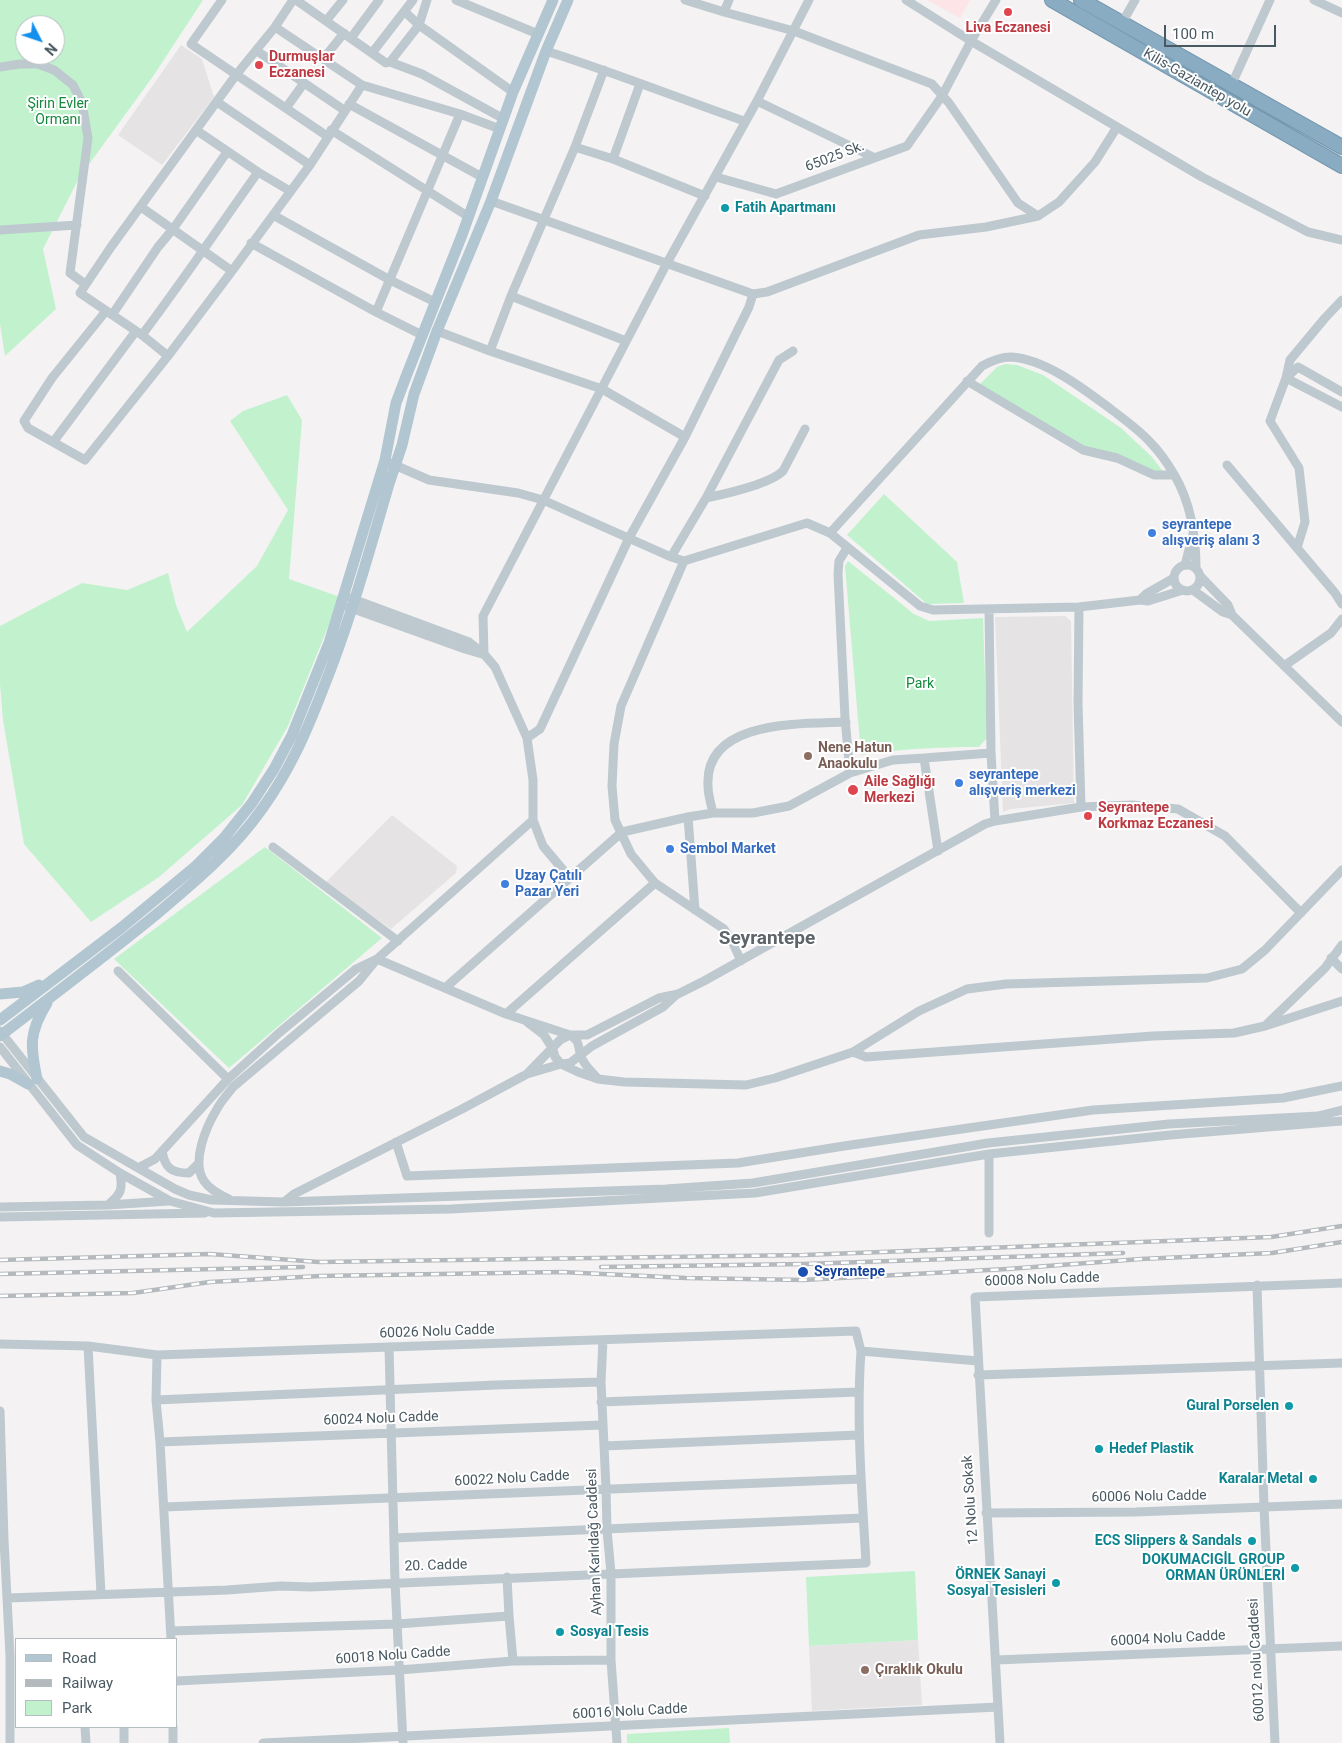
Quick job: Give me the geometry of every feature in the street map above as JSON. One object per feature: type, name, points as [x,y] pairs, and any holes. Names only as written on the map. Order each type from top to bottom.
[{"type":"highway","name":"Kilis-Gaziantep yolu","points":[[1052,0],[1342,166]]},
{"type":"highway","name":"Kilis-Gaziantep yolu","points":[[1085,1],[1231,86],[1342,147]]},
{"type":"main road","points":[[1,1033],[129,937],[204,875],[233,846],[262,810],[303,740],[340,647],[347,602],[385,460],[396,403],[469,216],[513,92],[553,0]]},
{"type":"main road","points":[[0,1020],[121,928],[196,866],[224,838],[252,803],[274,769],[292,735],[347,602],[396,467],[414,394],[437,331],[491,201],[546,52],[568,0]]},
{"type":"main road","points":[[0,994],[23,992],[55,978]]},
{"type":"main road","points":[[0,1071],[33,1082],[32,1037],[38,1018],[50,997]]},
{"type":"street","points":[[222,0],[190,44],[286,108],[428,190],[469,216]]},
{"type":"street","points":[[326,21],[343,0]]},
{"type":"street","points":[[324,58],[348,35],[379,0]]},
{"type":"street","points":[[372,53],[413,0]]},
{"type":"street","points":[[390,62],[418,25],[427,0]]},
{"type":"street","points":[[456,0],[538,34]]},
{"type":"street","points":[[686,0],[794,31],[932,84],[950,103],[1018,204],[1038,216]]},
{"type":"street","points":[[724,12],[729,0]]},
{"type":"street","points":[[484,654],[483,616],[667,263],[716,177],[809,0]]},
{"type":"street","points":[[906,0],[970,41],[1202,177],[1308,232],[1342,240]]},
{"type":"street","name":"65025 Sk.","points":[[716,177],[776,194],[907,146],[942,96],[970,41],[996,0]]},
{"type":"street","points":[[1122,23],[1135,0]]},
{"type":"street","points":[[1231,86],[1270,0]]},
{"type":"street","points":[[1314,0],[1324,2],[1342,13]]},
{"type":"street","points":[[168,356],[139,333],[80,293],[236,75],[298,1],[386,63],[390,62],[422,74],[502,124]]},
{"type":"street","points":[[405,12],[418,25],[513,92]]},
{"type":"street","points":[[275,27],[362,84],[460,114],[502,124]]},
{"type":"street","points":[[256,52],[304,83],[347,107],[482,177]]},
{"type":"street","points":[[546,52],[604,70],[744,122]]},
{"type":"street","points":[[0,66],[38,64],[46,67],[62,75],[73,84],[82,103],[88,138],[70,273],[86,284]]},
{"type":"street","points":[[490,352],[511,296],[575,147],[604,70]]},
{"type":"street","points":[[286,108],[304,83]]},
{"type":"street","points":[[227,152],[174,229],[158,247],[109,313],[52,378],[24,421],[28,428],[85,460],[168,356],[232,271],[310,165],[362,84]]},
{"type":"street","points":[[613,159],[640,84]]},
{"type":"street","points":[[757,101],[873,157]]},
{"type":"street","points":[[217,102],[310,165]]},
{"type":"street","points":[[376,312],[460,114]]},
{"type":"street","points":[[491,201],[753,294],[768,292],[919,235],[986,227],[1038,216],[1059,202],[1095,162],[1116,128]]},
{"type":"street","points":[[196,130],[227,152],[290,191]]},
{"type":"street","points":[[575,147],[613,159],[705,196]]},
{"type":"street","points":[[54,441],[139,333],[176,291],[202,250],[258,172]]},
{"type":"street","points":[[141,206],[232,271]]},
{"type":"street","points":[[272,215],[390,280],[435,302]]},
{"type":"street","points":[[0,230],[76,225]]},
{"type":"street","points":[[251,243],[376,312],[422,335]]},
{"type":"street","points":[[526,738],[540,729],[629,538],[685,437],[749,307],[753,294]]},
{"type":"street","points":[[511,296],[626,341]]},
{"type":"street","points":[[1297,548],[1305,522],[1299,468],[1270,421],[1286,378],[1290,360],[1342,300]]},
{"type":"street","points":[[437,331],[490,352],[602,389],[685,437]]},
{"type":"street","points":[[671,557],[706,498],[779,360],[793,351]]},
{"type":"street","points":[[830,533],[982,366],[1002,358],[1022,359],[1049,368],[1078,385],[1136,429],[1162,456],[1174,475],[1186,500],[1191,516],[1198,572],[1198,584],[1193,590]]},
{"type":"street","points":[[1286,378],[1298,368],[1342,392]]},
{"type":"street","points":[[1286,378],[1342,407]]},
{"type":"street","points":[[967,381],[1083,450],[1117,458],[1154,475],[1174,475]]},
{"type":"street","points":[[706,498],[721,495],[780,475],[805,429]]},
{"type":"street","points":[[385,460],[396,467],[428,480],[518,493],[543,500],[684,561],[807,523],[830,533],[920,606],[933,610],[1079,607],[1140,600],[1148,601],[1183,590],[1193,590],[1223,612],[1232,615]]},
{"type":"street","points":[[1227,465],[1335,593],[1342,604]]},
{"type":"street","points":[[1183,590],[1176,585],[1174,578],[1177,569],[1185,565],[1193,534]]},
{"type":"street","points":[[847,548],[838,561],[838,574],[850,773]]},
{"type":"street","points":[[684,561],[621,706],[614,744],[612,786],[615,820],[631,854],[655,883],[724,929],[741,961]]},
{"type":"street","points":[[1185,565],[1198,572],[1228,605],[1232,615],[1342,722]]},
{"type":"street","points":[[1140,600],[1146,594],[1174,578]]},
{"type":"street","points":[[347,602],[465,649],[484,654],[495,667],[526,738],[534,780],[533,820],[543,846],[570,877]]},
{"type":"street","points":[[1079,607],[1078,730],[1081,807]]},
{"type":"street","points":[[989,608],[995,820]]},
{"type":"street","points":[[1284,666],[1331,633],[1342,619]]},
{"type":"street","points":[[713,813],[708,785],[710,768],[715,756],[727,743],[745,733],[768,727],[846,722]]},
{"type":"street","points":[[444,988],[622,832],[713,813],[753,813],[788,806],[850,773],[893,760],[992,753]]},
{"type":"street","points":[[924,758],[938,851]]},
{"type":"street","points":[[284,1202],[294,1194],[527,1074],[570,1063],[592,1046],[663,1007],[678,994],[995,820],[1081,807],[1132,805],[1178,809],[1225,836],[1301,913]]},
{"type":"street","points":[[688,817],[695,910]]},
{"type":"street","points":[[233,1201],[215,1192],[204,1181],[198,1164],[202,1142],[217,1108],[233,1087],[359,981],[377,959],[533,820]]},
{"type":"street","points":[[273,846],[398,941]]},
{"type":"street","points":[[527,1022],[544,1036],[553,1049],[554,1057],[561,1064],[598,1079],[624,1082],[746,1085],[775,1078],[854,1052],[919,1011],[967,989],[1006,984],[1207,978],[1242,969],[1265,950],[1342,870]]},
{"type":"street","points":[[506,1014],[655,883]]},
{"type":"street","points":[[1264,1026],[1324,968],[1342,945]]},
{"type":"street","points":[[1331,958],[1342,969]]},
{"type":"street","points":[[138,1168],[155,1159],[228,1079],[279,1033],[356,969],[377,959],[506,1014],[570,1036],[576,1040],[580,1047],[581,1056],[598,1079]]},
{"type":"street","points":[[118,971],[228,1079]]},
{"type":"street","points":[[527,1074],[560,1040],[570,1036],[587,1035],[659,998],[678,994]]},
{"type":"street","points":[[854,1052],[866,1057],[1153,1036],[1234,1033],[1264,1026],[1342,1001]]},
{"type":"street","points":[[1,1033],[77,1145],[120,1173],[170,1201],[214,1213]]},
{"type":"street","points":[[0,1047],[84,1137],[190,1195],[212,1200]]},
{"type":"street","points":[[396,1142],[407,1176],[738,1163],[1093,1110],[1284,1098],[1342,1086]]},
{"type":"street","points":[[0,1207],[108,1205],[212,1200],[284,1202],[607,1191],[753,1183],[988,1143],[1170,1124],[1318,1116],[1342,1110]]},
{"type":"street","points":[[0,1217],[451,1209],[756,1193],[989,1154],[1170,1135],[1342,1120]]},
{"type":"street","points":[[162,1151],[164,1162],[169,1168],[179,1173],[189,1173],[198,1164]]},
{"type":"street","points":[[989,1154],[989,1233]]},
{"type":"street","points":[[108,1205],[118,1196],[122,1186],[120,1173]]},
{"type":"street","name":"60008 Nolu Cadde","points":[[978,1375],[974,1297],[1342,1283]]},
{"type":"street","name":"60012 nolu Caddesi","points":[[1257,1285],[1264,1508],[1275,1743]]},
{"type":"street","name":"60026 Nolu Cadde","points":[[0,1344],[88,1346],[157,1355],[856,1331],[861,1351]]},
{"type":"street","name":"Ayhan Karlıdağ Caddesi","points":[[603,1340],[600,1382],[607,1530],[611,1573],[611,1660],[617,1743]]},
{"type":"street","points":[[88,1346],[101,1594]]},
{"type":"street","points":[[389,1347],[395,1582],[403,1740]]},
{"type":"street","points":[[394,1538],[863,1518],[858,1435],[858,1392],[861,1351],[978,1360]]},
{"type":"street","points":[[157,1355],[156,1400],[170,1592],[171,1635],[397,1624],[509,1616]]},
{"type":"street","points":[[978,1375],[1342,1363]]},
{"type":"street","name":"12 Nolu Sokak","points":[[978,1375],[1000,1743]]},
{"type":"street","points":[[156,1400],[600,1382]]},
{"type":"street","points":[[602,1402],[858,1392]]},
{"type":"street","points":[[0,1411],[4,1540],[12,1684],[10,1743]]},
{"type":"street","name":"60024 Nolu Cadde","points":[[160,1442],[602,1425]]},
{"type":"street","points":[[604,1446],[858,1435]]},
{"type":"street","name":"60022 Nolu Cadde","points":[[164,1507],[861,1479]]},
{"type":"street","name":"60006 Nolu Cadde","points":[[986,1513],[1136,1512],[1342,1504]]},
{"type":"street","name":"20. Cadde","points":[[8,1598],[507,1577],[735,1570],[866,1563],[863,1518]]},
{"type":"street","points":[[507,1577],[513,1661]]},
{"type":"street","name":"60004 Nolu Cadde","points":[[996,1660],[1342,1646]]},
{"type":"street","name":"60018 Nolu Cadde","points":[[178,1681],[400,1670],[513,1661],[611,1660]]},
{"type":"street","name":"60016 Nolu Cadde","points":[[263,1743],[466,1738],[617,1727],[998,1707]]},
{"type":"street","points":[[85,1728],[86,1743]]},
{"type":"street","points":[[124,1728],[124,1743]]},
{"type":"street","points":[[173,1728],[173,1743]]},
{"type":"shaded area","points":[[927,0],[970,0],[960,18]]},
{"type":"shaded area","points":[[181,45],[202,59],[214,97],[162,165],[118,135]]},
{"type":"shaded area","points":[[1065,616],[1071,621],[1074,803],[1011,809],[1003,812],[995,617]]},
{"type":"shaded area","points":[[392,815],[457,866],[456,873],[391,929],[325,883]]},
{"type":"shaded area","name":"Çıraklık Okulu","points":[[918,1640],[922,1705],[812,1711],[809,1646]]},
{"type":"green space","name":"Şirin Evler Ormanı","points":[[0,0],[203,0],[154,75],[79,178],[43,249],[56,309],[5,356],[0,324]]},
{"type":"green space","points":[[1005,364],[1017,365],[1043,375],[1121,428],[1152,457],[1165,474],[1084,451],[979,385],[997,367]]},
{"type":"green space","points":[[287,395],[302,420],[289,579],[340,597],[288,726],[242,805],[159,877],[91,922],[24,844],[3,720],[0,684],[0,626],[82,583],[127,590],[168,573],[176,605],[187,632],[257,566],[288,510],[230,421],[243,411]]},
{"type":"green space","points":[[884,494],[957,562],[964,603],[927,604],[847,535]]},
{"type":"green space","name":"Park","points":[[848,561],[914,614],[929,621],[983,618],[987,738],[979,747],[890,751],[861,755],[845,566]]},
{"type":"green space","points":[[265,847],[382,938],[229,1068],[114,959]]},
{"type":"green space","points":[[915,1571],[918,1640],[809,1646],[806,1577]]},
{"type":"green space","points":[[729,1728],[730,1743],[627,1743],[627,1734]]},
{"type":"railway","points":[[0,1260],[210,1254],[319,1262],[804,1255],[1271,1237],[1342,1226]]},
{"type":"railway","points":[[0,1296],[133,1293],[210,1282],[320,1276],[561,1272],[686,1278],[803,1280],[1007,1269],[1141,1259],[1272,1253],[1342,1242]]},
{"type":"railway","points":[[601,1267],[804,1264],[1123,1253]]},
{"type":"railway","points":[[0,1274],[303,1267]]},
{"type":"place","name":"Liva Eczanesi","points":[[1008,12]]},
{"type":"place","name":"Durmuşlar Eczanesi","points":[[259,65]]},
{"type":"place","name":"Fatih Apartmanı","points":[[725,208]]},
{"type":"place","name":"seyrantepe alışveriş alanı 3","points":[[1152,533]]},
{"type":"place","name":"Nene Hatun Anaokulu","points":[[808,756]]},
{"type":"place","name":"seyrantepe alışveriş merkezi","points":[[959,783]]},
{"type":"place","name":"Aile Sağlığı Merkezi","points":[[853,790]]},
{"type":"place","name":"Seyrantepe Korkmaz Eczanesi","points":[[1088,816]]},
{"type":"place","name":"Sembol Market","points":[[670,849]]},
{"type":"place","name":"Uzay Çatılı Pazar Yeri","points":[[505,884]]},
{"type":"place","name":"Seyrantepe","points":[[803,1272]]},
{"type":"place","name":"Gural Porselen","points":[[1289,1406]]},
{"type":"place","name":"Hedef Plastik","points":[[1099,1449]]},
{"type":"place","name":"Karalar Metal","points":[[1313,1479]]},
{"type":"place","name":"ECS Slippers & Sandals","points":[[1252,1541]]},
{"type":"place","name":"DOKUMACIGİL GROUP ORMAN ÜRÜNLERİ","points":[[1295,1568]]},
{"type":"place","name":"ÖRNEK Sanayi Sosyal Tesisleri","points":[[1056,1583]]},
{"type":"place","name":"Sosyal Tesis","points":[[560,1632]]},
{"type":"place","name":"Çıraklık Okulu","points":[[865,1670]]},
{"type":"district","name":"Seyrantepe","points":[[767,939]]}]
